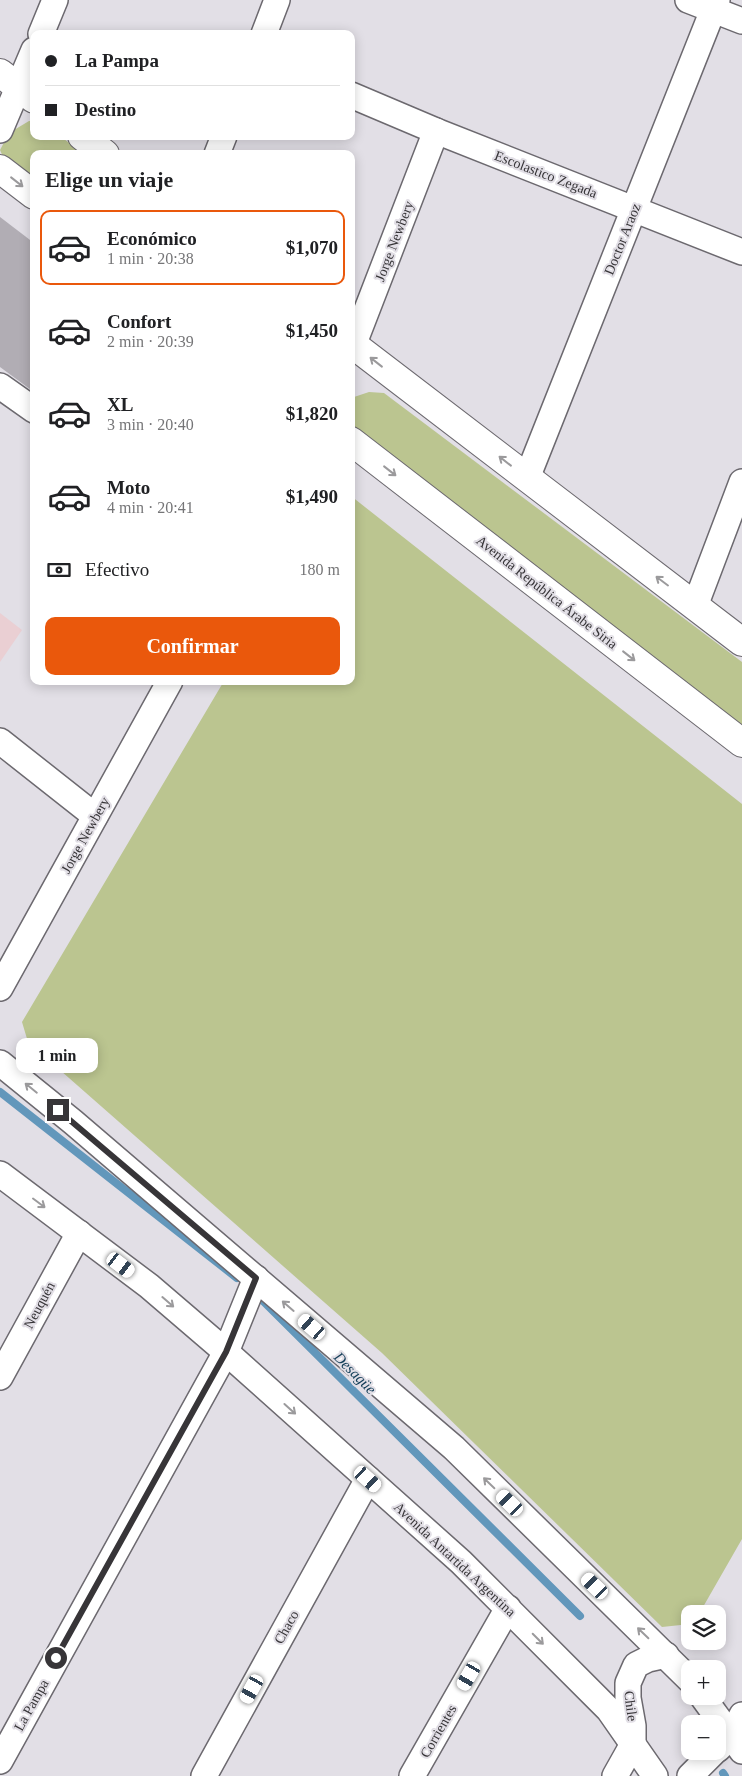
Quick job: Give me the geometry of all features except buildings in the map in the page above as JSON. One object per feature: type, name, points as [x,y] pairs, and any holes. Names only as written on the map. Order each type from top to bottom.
[{"type":"main road","points":[[87,140],[100,150]]},
{"type":"main road","points":[[0,169],[30,192]]},
{"type":"main road","points":[[355,348],[742,642]]},
{"type":"main road","name":"Avenida República Árabe Siria","points":[[355,444],[742,743]]},
{"type":"street","points":[[43,30],[55,0]]},
{"type":"street","points":[[266,30],[277,0]]},
{"type":"street","points":[[688,0],[715,5],[742,21]]},
{"type":"street","name":"Doctor Araoz","points":[[527,478],[715,5]]},
{"type":"street","points":[[0,130],[30,58]]},
{"type":"street","name":"Escolastico Zegada","points":[[355,98],[742,252]]},
{"type":"street","name":"Jorge Newbery","points":[[355,338],[436,131]]},
{"type":"street","points":[[0,386],[30,407]]},
{"type":"street","points":[[695,606],[742,482]]},
{"type":"street","name":"Jorge Newbery","points":[[0,988],[168,685]]},
{"type":"street","points":[[0,741],[96,816]]},
{"type":"street","points":[[0,1063],[73,1122],[454,1448],[681,1671]]},
{"type":"street","name":"Avenida Antartida Argentina","points":[[0,1174],[149,1286],[226,1352],[461,1562],[609,1710],[655,1776]]},
{"type":"street","name":"Neuquén","points":[[0,1378],[79,1233]]},
{"type":"street","name":"La Pampa","points":[[0,1761],[226,1352],[256,1278]]},
{"type":"street","name":"Chaco","points":[[204,1776],[368,1479]]},
{"type":"street","name":"Corrientes","points":[[412,1776],[508,1608]]},
{"type":"street","name":"Chile","points":[[633,1744],[628,1683],[636,1665],[648,1658],[666,1655]]},
{"type":"street","points":[[690,1776],[729,1740],[708,1705]]},
{"type":"street","points":[[615,1776],[633,1744]]},
{"type":"shaded area","points":[[0,613],[22,630],[0,662]]},
{"type":"green space","points":[[30,121],[30,140],[65,140],[79,150],[30,150],[30,184],[8,168],[0,150],[9,133]]},
{"type":"green space","points":[[369,392],[384,393],[742,662],[742,732],[355,436],[355,397]]},
{"type":"green space","points":[[355,499],[742,804],[742,1539],[704,1605],[681,1605],[681,1625],[662,1627],[382,1353],[28,1042],[22,1022],[222,685],[355,685]]},
{"type":"waterway","name":"Desagüe","points":[[0,1092],[237,1278]]},
{"type":"waterway","name":"Desagüe","points":[[257,1295],[580,1616]]},
{"type":"route","points":[[56,1658],[226,1352],[256,1278],[58,1110]]}]
